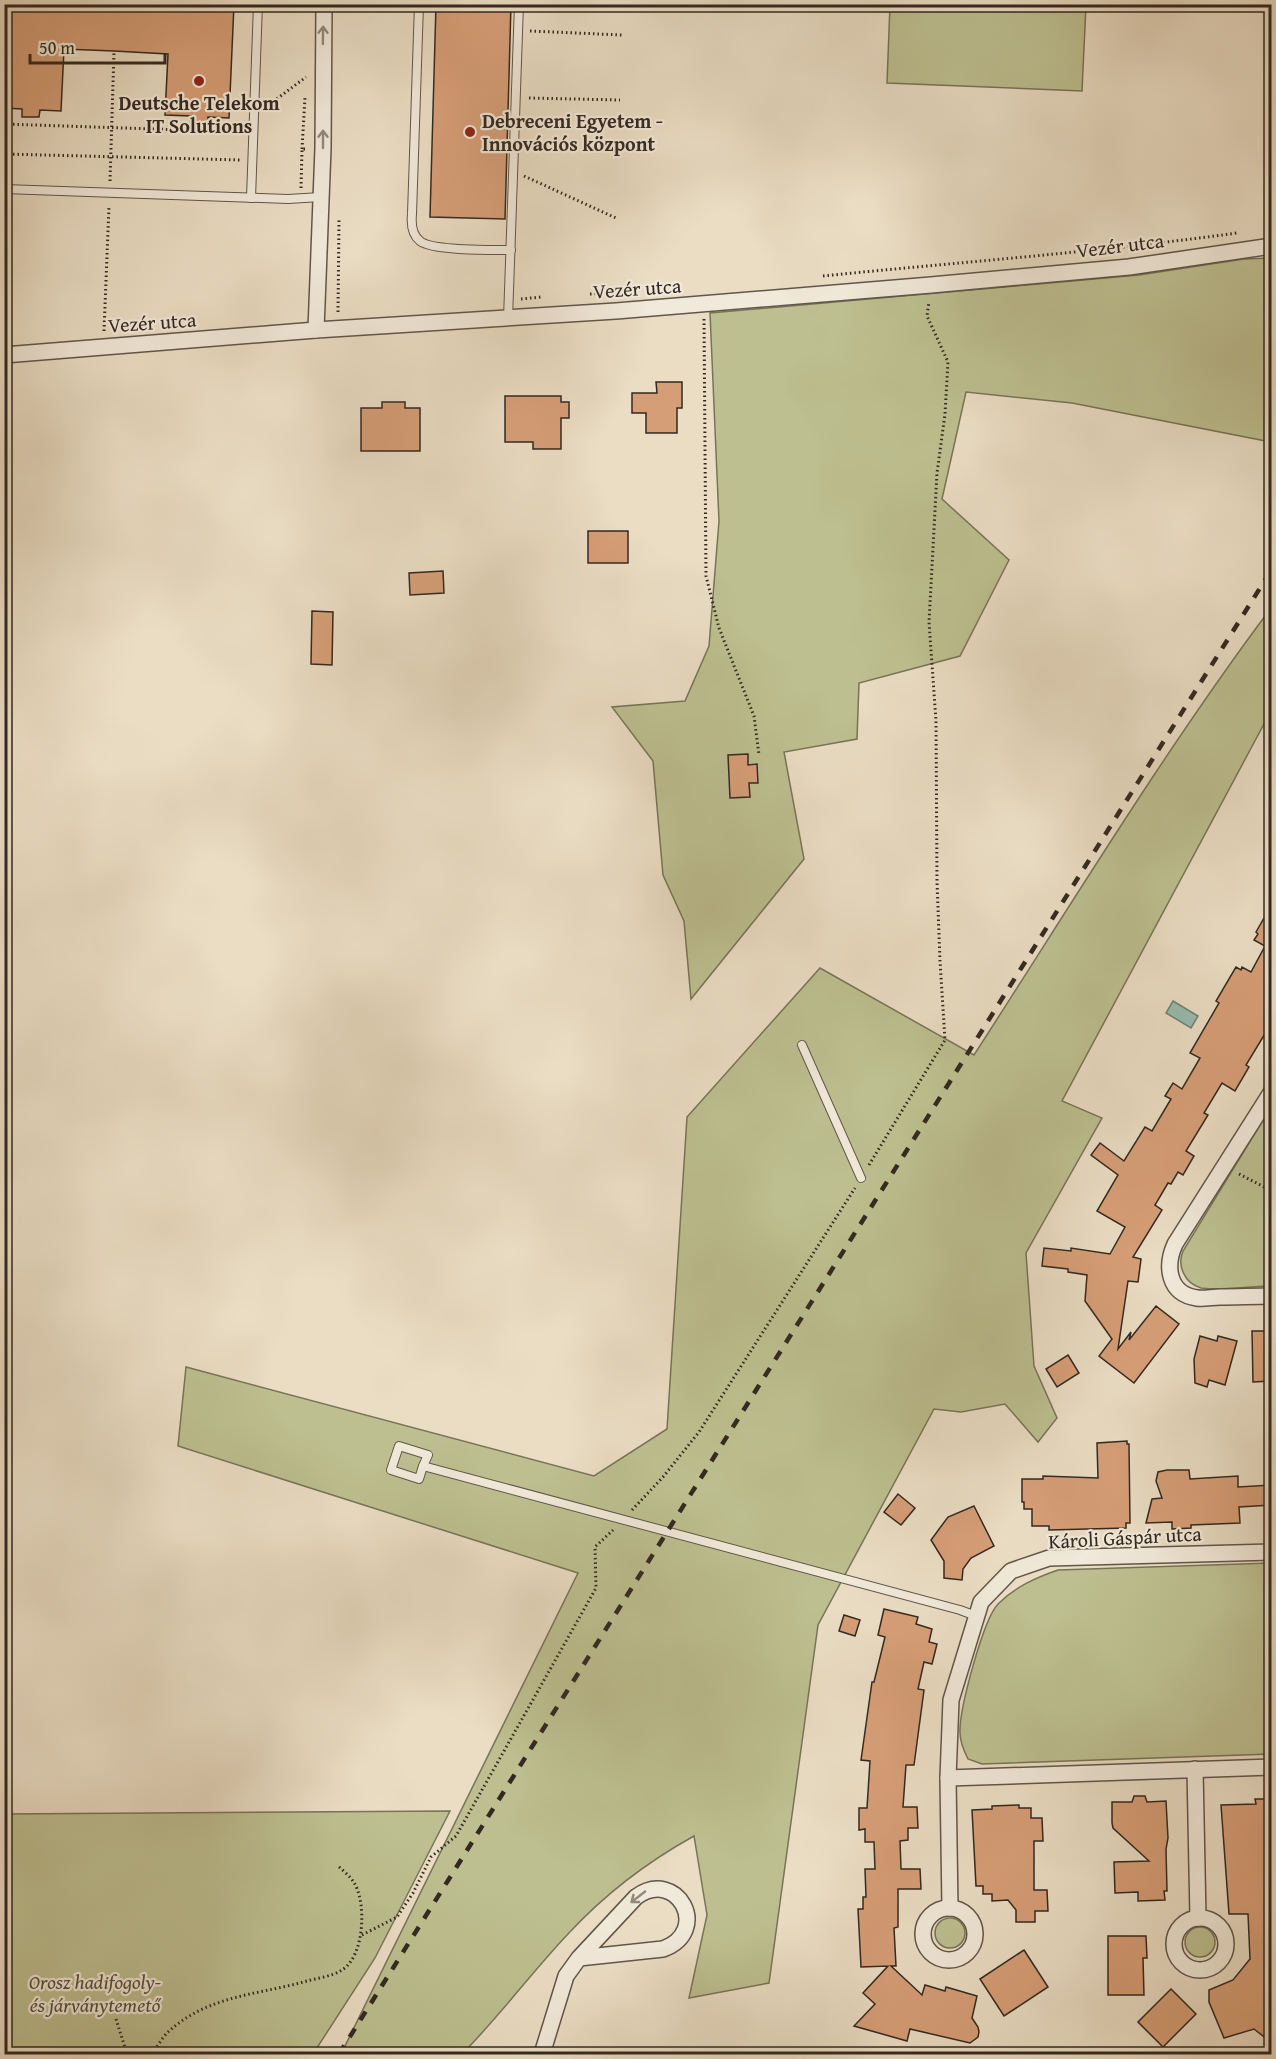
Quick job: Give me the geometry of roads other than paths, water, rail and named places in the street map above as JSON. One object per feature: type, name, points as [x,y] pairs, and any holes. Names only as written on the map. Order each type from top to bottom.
[{"type":"street","points":[[316,330],[324,4]]},
{"type":"street","name":"Vezér utca","points":[[4,355],[316,330],[508,319],[931,285],[1129,267],[1272,246]]},
{"type":"street","points":[[1270,1096],[1175,1244],[1168,1269],[1177,1289],[1197,1298],[1272,1296]]},
{"type":"street","name":"Károli Gáspár utca","points":[[950,1908],[948,1778],[951,1700],[981,1602],[1011,1571],[1049,1558],[1272,1552]]},
{"type":"street","points":[[948,1778],[1272,1767]]},
{"type":"street","points":[[1195,1769],[1198,1918]]},
{"type":"street","points":[[542,2055],[566,1976],[579,1958],[643,1892],[660,1889],[668,1891],[676,1895],[686,1909],[687,1926],[683,1934],[671,1946],[663,1949],[579,1958]]},
{"type":"lane","points":[[250,198],[258,4]]},
{"type":"lane","points":[[419,4],[411,225],[419,241],[437,247],[511,250]]},
{"type":"lane","points":[[508,319],[519,4]]},
{"type":"lane","points":[[4,189],[250,198],[321,197]]},
{"type":"lane","points":[[802,1045],[861,1178]]},
{"type":"lane","points":[[399,1446],[428,1455],[423,1466],[419,1479],[391,1470],[399,1446]]},
{"type":"lane","points":[[423,1466],[976,1616]]},
{"type":"water","points":[[1173,1001],[1198,1016],[1191,1028],[1166,1013]]},
{"type":"railway","points":[[339,2054],[1272,569]]},
{"type":"place","name":"Deutsche Telekom IT Solutions","points":[[199,81]]},
{"type":"place","name":"Debreceni Egyetem - Innovációs központ","points":[[470,132]]},
{"type":"park label","name":"Orosz hadifogoly- és járványtemető","points":[[95,1992]]}]
